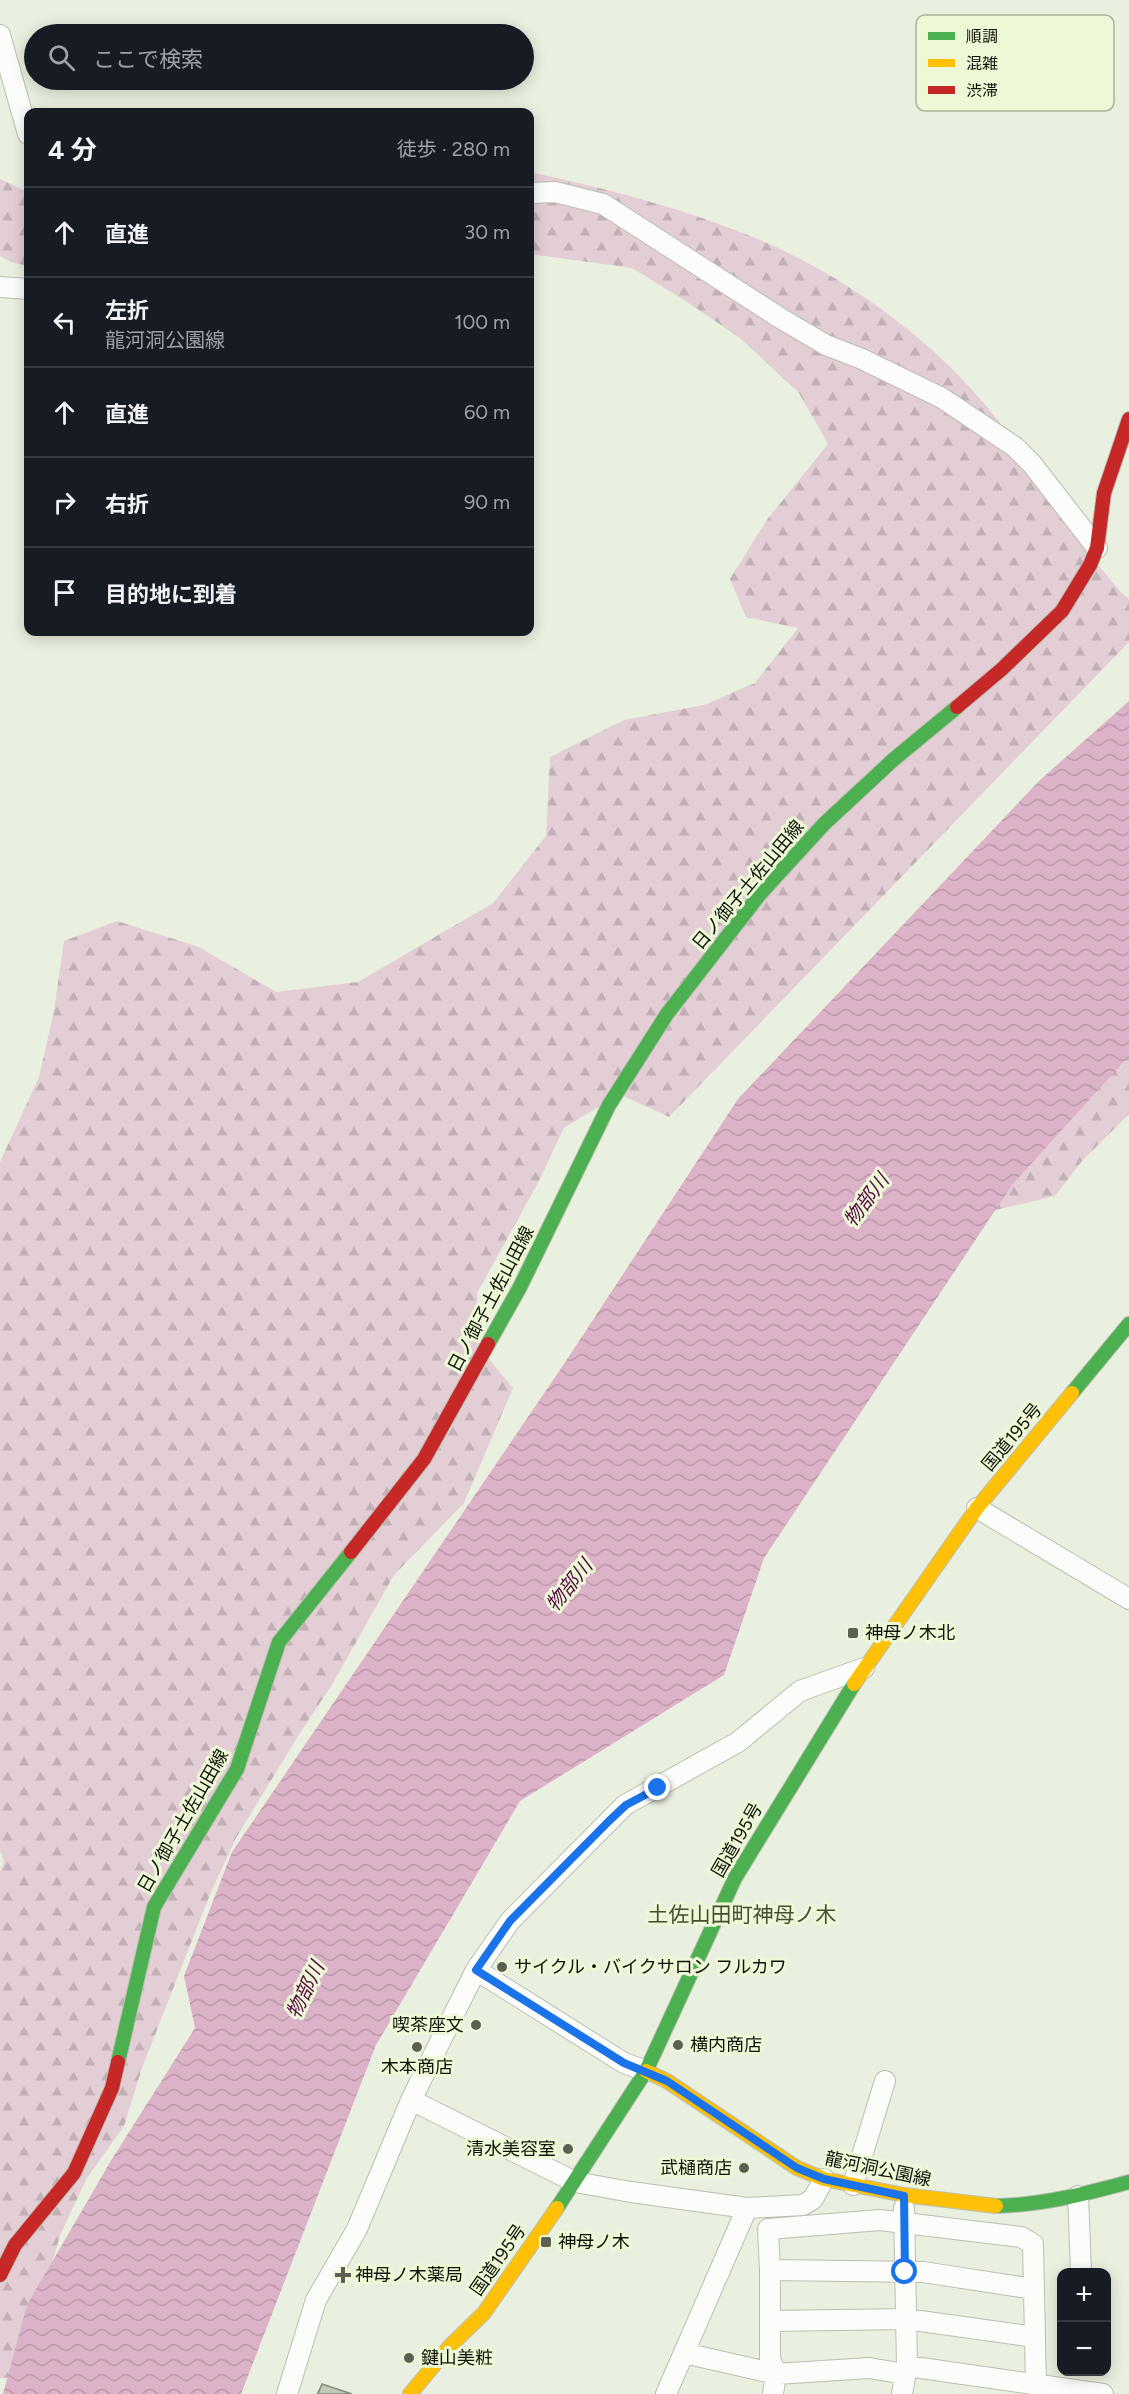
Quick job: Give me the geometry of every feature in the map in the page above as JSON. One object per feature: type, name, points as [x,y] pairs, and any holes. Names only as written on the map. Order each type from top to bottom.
[{"type":"main road","name":"日ノ御子土佐山田線","points":[[0,2275],[15,2245],[74,2173],[112,2088],[154,1907],[237,1769],[279,1642],[424,1459],[519,1287],[609,1105],[667,1014],[760,894],[824,824],[892,760],[1002,669],[1062,611],[1090,565],[1097,548],[1104,493],[1129,419]]},
{"type":"main road","name":"国道195号","points":[[410,2394],[450,2346],[484,2313],[575,2182],[646,2071],[735,1878],[824,1730],[866,1667],[977,1508],[1129,1324]]},
{"type":"main road","name":"龍河洞公園線","points":[[646,2071],[667,2081],[797,2168],[824,2179],[904,2196],[985,2206],[1024,2205],[1078,2196],[1129,2182]]},
{"type":"street","points":[[0,35],[24,120]]},
{"type":"street","points":[[534,194],[555,192],[603,204],[826,345],[862,359],[942,398],[1015,447],[1032,464],[1097,548]]},
{"type":"street","points":[[0,287],[24,290]]},
{"type":"street","points":[[977,1508],[1129,1599]]},
{"type":"street","points":[[287,2394],[316,2300],[357,2229],[411,2100],[476,1970],[510,1921],[626,1805],[738,1742],[800,1691],[866,1667]]},
{"type":"street","points":[[476,1970],[624,2063],[646,2071]]},
{"type":"street","points":[[853,2185],[885,2081]]},
{"type":"street","points":[[411,2100],[575,2182],[747,2208],[803,2205],[813,2199],[824,2179]]},
{"type":"street","points":[[902,2394],[906,2370],[904,2196]]},
{"type":"street","points":[[1078,2196],[1081,2268]]},
{"type":"street","points":[[666,2394],[747,2208]]},
{"type":"street","points":[[778,2388],[770,2358],[768,2229],[880,2220],[904,2221],[1021,2237],[1033,2244],[1036,2385]]},
{"type":"street","points":[[770,2270],[923,2272],[1034,2289]]},
{"type":"street","points":[[770,2321],[906,2319],[1035,2337]]},
{"type":"street","points":[[684,2353],[778,2388],[869,2368],[906,2370],[1103,2394]]},
{"type":"green space","points":[[534,173],[647,201],[760,240],[829,275],[894,318],[952,369],[979,397],[1016,445],[1091,556],[1129,599],[1129,642],[669,1117],[619,1094],[564,1128],[538,1183],[477,1293],[479,1347],[513,1388],[464,1503],[394,1575],[333,1683],[236,1838],[209,1897],[142,2068],[124,2126],[87,2178],[61,2233],[43,2291],[22,2377],[0,2378],[0,1872],[4,1862],[0,1851],[0,1162],[39,1077],[54,1011],[64,941],[117,921],[199,947],[276,992],[358,982],[493,903],[546,836],[550,757],[624,720],[704,705],[755,683],[798,628],[746,617],[730,579],[766,521],[828,444],[799,393],[740,338],[632,268],[534,255]]},
{"type":"green space","points":[[0,179],[24,190],[24,265],[0,256]]},
{"type":"green space","points":[[1129,1051],[1129,1114],[1082,1161],[1055,1196],[991,1211],[1017,1160]]},
{"type":"water","name":"物部川","points":[[1129,701],[1129,1056],[1012,1185],[764,1558],[724,1675],[520,1801],[376,2045],[241,2394],[3,2394],[27,2305],[112,2159],[195,2028],[184,1976],[232,1852],[562,1367],[738,1099],[1040,780]]},
{"type":"building","points":[[322,2384],[352,2394],[318,2394]]},
{"type":"traffic: fast","points":[[488,1344],[520,1287],[609,1105],[667,1014],[760,894],[824,824],[893,760],[957,707]]},
{"type":"traffic: fast","points":[[1072,1393],[1129,1324]]},
{"type":"traffic: fast","points":[[118,2062],[154,1907],[237,1769],[279,1642],[351,1552]]},
{"type":"traffic: fast","points":[[557,2208],[646,2071],[735,1878],[854,1684]]},
{"type":"traffic: fast","points":[[996,2206],[1047,2201],[1129,2182]]},
{"type":"traffic: slow","points":[[854,1684],[977,1508],[1072,1393]]},
{"type":"traffic: slow","points":[[646,2071],[667,2081],[797,2168],[824,2179],[904,2195],[996,2206]]},
{"type":"traffic: slow","points":[[410,2394],[450,2346],[484,2313],[557,2208]]},
{"type":"traffic: jam","points":[[957,707],[1002,669],[1062,611],[1090,565],[1097,548],[1104,493],[1129,419]]},
{"type":"traffic: jam","points":[[351,1552],[424,1459],[488,1344]]},
{"type":"traffic: jam","points":[[0,2275],[15,2245],[74,2173],[112,2088],[118,2062]]},
{"type":"place","name":"神母ノ木北","points":[[853,1633]]},
{"type":"place","name":"サイクル・バイクサロン フルカワ","points":[[502,1967]]},
{"type":"place","name":"喫茶座文","points":[[476,2025]]},
{"type":"place","name":"横内商店","points":[[678,2045]]},
{"type":"place","name":"木本商店","points":[[417,2047]]},
{"type":"place","name":"清水美容室","points":[[568,2149]]},
{"type":"place","name":"武樋商店","points":[[744,2168]]},
{"type":"place","name":"神母ノ木","points":[[546,2242]]},
{"type":"place","name":"神母ノ木薬局","points":[[343,2275]]},
{"type":"place","name":"鍵山美粧","points":[[409,2358]]},
{"type":"district","name":"土佐山田町神母ノ木","points":[[742,1914]]},
{"type":"route","points":[[658,1788],[626,1805],[609,1821],[510,1921],[476,1970],[624,2063],[667,2081],[797,2168],[824,2179],[904,2196],[905,2272]]}]
